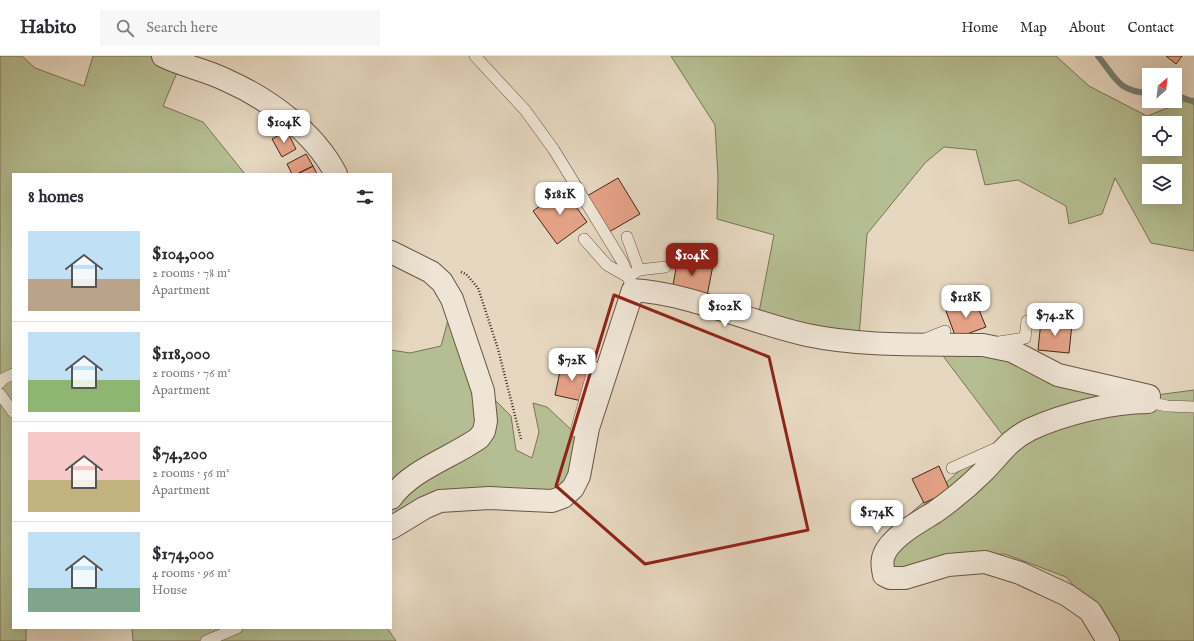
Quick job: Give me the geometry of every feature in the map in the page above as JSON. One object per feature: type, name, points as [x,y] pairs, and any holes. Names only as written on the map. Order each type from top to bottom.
[{"type":"street","points":[[163,56],[225,79],[250,91],[268,103],[312,141],[329,161],[335,173]]},
{"type":"street","points":[[392,252],[431,272],[442,282],[452,299],[483,391],[486,421],[484,431],[479,438],[420,473],[396,491],[392,497]]},
{"type":"street","points":[[392,527],[424,508],[440,501],[503,498],[552,501],[563,497],[574,488],[579,476],[587,436],[630,283],[648,291],[711,305],[779,328],[807,335],[867,342],[912,344],[983,344],[1012,351],[1058,375],[1149,396],[1148,402],[1126,402],[1074,414],[1030,429],[1001,450],[984,471],[967,487],[894,541],[883,555],[881,563],[884,575],[890,578],[905,578],[948,565],[985,562],[1020,573],[1067,595],[1090,611],[1108,641]]},
{"type":"lane","points":[[475,56],[525,110],[554,150],[623,263],[630,283]]},
{"type":"lane","points":[[268,103],[278,125]]},
{"type":"lane","points":[[627,237],[639,270]]},
{"type":"lane","points":[[584,240],[607,265],[630,283]]},
{"type":"lane","points":[[630,283],[639,270],[665,267]]},
{"type":"lane","points":[[983,344],[1025,338],[1027,321]]},
{"type":"lane","points":[[912,344],[945,331]]},
{"type":"lane","points":[[587,436],[576,431],[594,367]]},
{"type":"lane","points":[[0,384],[3,379],[12,374]]},
{"type":"lane","points":[[0,394],[12,411]]},
{"type":"lane","points":[[1148,402],[1167,406],[1194,407]]},
{"type":"lane","points":[[952,468],[1013,440]]},
{"type":"lane","points":[[206,641],[235,629]]},
{"type":"highlighted area","points":[[614,295],[769,357],[808,530],[645,564],[556,486]]},
{"type":"green space","points":[[0,56],[22,56],[35,68],[84,86],[93,56],[166,56],[181,63],[163,106],[203,122],[244,173],[12,173],[12,629],[26,629],[26,641],[0,641]]},
{"type":"green space","points":[[671,56],[1056,56],[1089,86],[1147,116],[1168,108],[1182,108],[1182,103],[1194,98],[1194,251],[1151,243],[1115,178],[1102,214],[1069,224],[1066,206],[1018,180],[985,185],[976,150],[944,147],[925,163],[867,234],[859,337],[759,312],[774,235],[717,219],[718,177],[715,125]]},
{"type":"green space","points":[[452,305],[488,393],[511,416],[516,450],[532,458],[539,432],[533,403],[547,407],[579,437],[562,492],[493,489],[392,523],[392,350],[410,353],[441,346]]},
{"type":"green space","points":[[931,340],[1149,396],[1194,390],[1194,641],[1108,641],[1091,605],[1066,577],[1005,554],[953,557],[902,572],[881,563],[889,532],[964,467],[1005,438]]},
{"type":"green space","points":[[132,629],[388,629],[396,641],[133,641]]},
{"type":"building","points":[[1166,56],[1182,56],[1176,64]]},
{"type":"building","points":[[287,131],[296,149],[282,157],[272,139]]},
{"type":"building","points":[[306,154],[313,166],[299,173],[292,173],[287,164]]},
{"type":"building","points":[[313,166],[316,173],[299,173]]},
{"type":"building","points":[[618,178],[640,214],[609,232],[587,196]]},
{"type":"building","points":[[563,189],[587,222],[557,244],[533,211]]},
{"type":"building","points":[[678,258],[713,265],[707,296],[672,290]]},
{"type":"building","points":[[975,300],[986,327],[956,338],[946,311]]},
{"type":"building","points":[[1041,321],[1072,324],[1069,353],[1038,350]]},
{"type":"building","points":[[562,362],[588,368],[582,401],[555,395]]},
{"type":"building","points":[[939,466],[950,491],[924,503],[912,479]]},
{"type":"waterway","points":[[1098,56],[1118,82],[1130,89],[1142,92]]},
{"type":"waterway","points":[[1182,98],[1194,102]]}]
